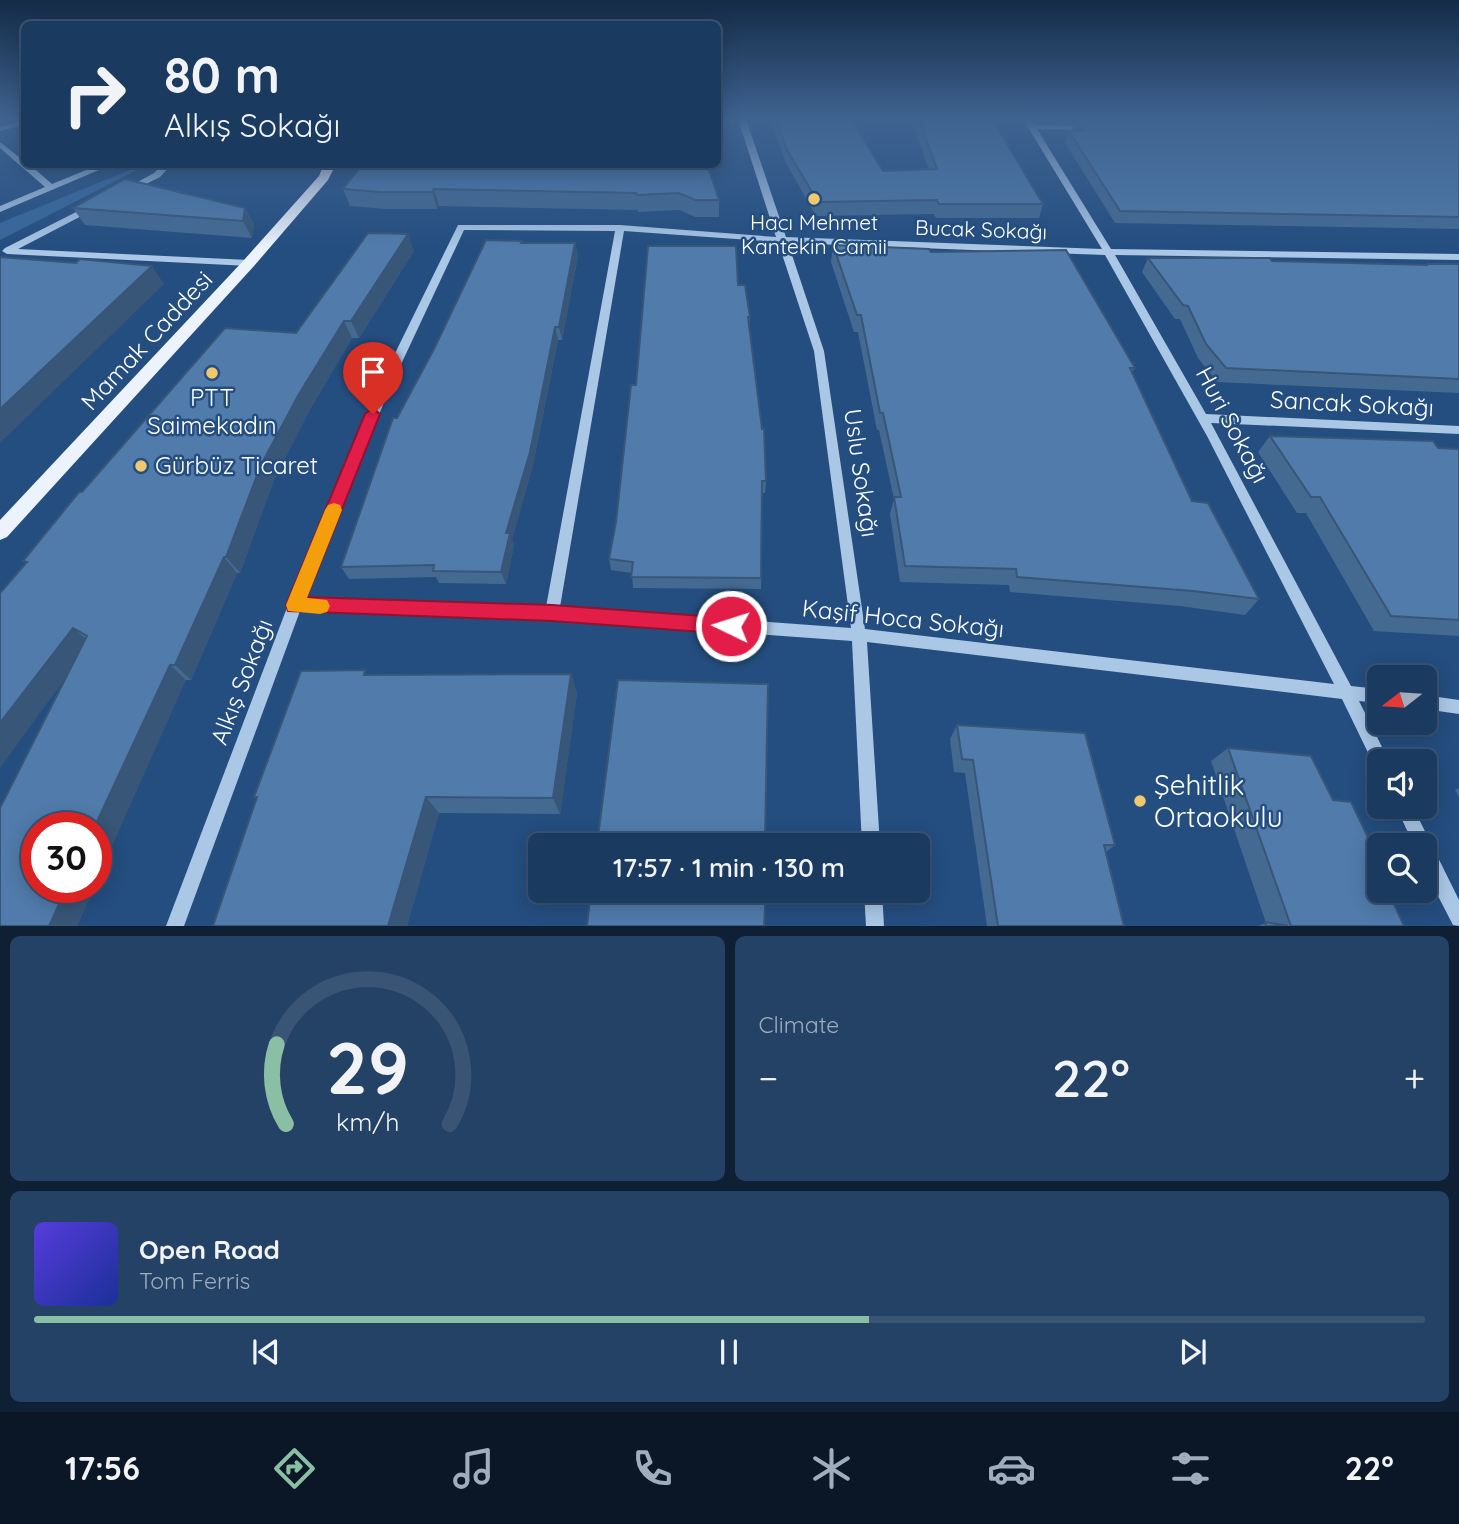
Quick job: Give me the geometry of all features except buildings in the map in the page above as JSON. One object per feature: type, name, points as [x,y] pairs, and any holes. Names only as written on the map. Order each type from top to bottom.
[{"type":"main road","name":"Mamak Caddesi","points":[[0,532],[249,263],[327,171]]},
{"type":"street","name":"Uslu Sokağı","points":[[757,162],[819,351],[859,635],[870,833]]},
{"type":"street","name":"Huri Sokağı","points":[[1054,162],[1109,252],[1202,418],[1375,749]]},
{"type":"street","points":[[28,168],[51,188]]},
{"type":"street","points":[[0,209],[100,168]]},
{"type":"street","points":[[122,192],[156,175],[164,168]]},
{"type":"street","points":[[3,252],[99,204]]},
{"type":"street","name":"Bucak Sokağı","points":[[461,227],[620,228],[784,240],[1109,252],[1459,257]]},
{"type":"street","name":"Alkış Sokağı","points":[[175,926],[295,605],[383,390],[461,227]]},
{"type":"street","points":[[552,613],[620,228]]},
{"type":"street","points":[[3,252],[249,263]]},
{"type":"street","name":"Sancak Sokağı","points":[[1202,418],[1459,430]]},
{"type":"street","name":"Kaşif Hoca Sokağı","points":[[295,605],[552,613],[859,635],[1367,694]]},
{"type":"street","points":[[1437,704],[1459,707]]},
{"type":"street","points":[[1437,874],[1459,919]]},
{"type":"street","points":[[874,903],[875,926]]},
{"type":"shaded area","points":[[135,168],[141,168],[0,240],[0,223]]},
{"type":"slow traffic","points":[[320,606],[295,605],[334,510]]},
{"type":"place","name":"Hacı Mehmet Kantekin Camii","points":[[814,199]]},
{"type":"place","name":"PTT Saimekadın","points":[[212,373]]},
{"type":"place","name":"Gürbüz Ticaret","points":[[141,466]]},
{"type":"place","name":"Şehitlik Ortaokulu","points":[[1140,801]]},
{"type":"route","points":[[373,414],[295,605],[552,613],[731,626]]}]
